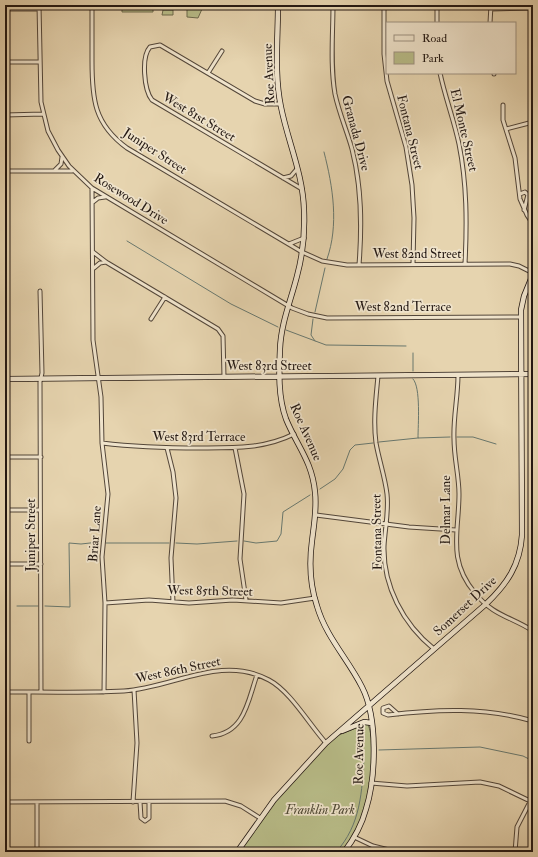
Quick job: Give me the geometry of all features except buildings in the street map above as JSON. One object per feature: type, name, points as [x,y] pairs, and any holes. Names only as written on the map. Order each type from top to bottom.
[{"type":"street","name":"Juniper Street","points":[[92,5],[93,95],[98,113],[112,135],[127,148],[302,252]]},
{"type":"street","name":"Roe Avenue","points":[[278,5],[280,104],[298,168],[304,211],[304,238],[302,252],[281,335],[280,377],[283,408],[294,434],[307,457],[316,492],[316,515],[310,568],[315,598],[326,630],[356,675],[364,690],[372,723],[373,741],[371,783],[367,808],[354,837],[344,852]]},
{"type":"street","name":"Granada Drive","points":[[333,5],[333,71],[336,94],[352,151],[360,197],[361,233],[359,265]]},
{"type":"street","name":"Fontana Street","points":[[384,5],[384,54],[386,72]]},
{"type":"street","points":[[437,5],[437,22]]},
{"type":"street","points":[[5,9],[39,7]]},
{"type":"street","name":"Rosewood Drive","points":[[39,7],[40,94],[43,114],[48,131],[62,157],[72,171],[105,197],[288,305]]},
{"type":"street","points":[[490,22],[491,7],[533,8]]},
{"type":"street","name":"West 81st Street","points":[[208,73],[160,45],[156,45],[148,49],[146,54],[145,85],[147,94],[152,100],[302,190]]},
{"type":"street","points":[[222,51],[208,73],[255,101],[268,105],[280,104]]},
{"type":"street","points":[[5,62],[39,62]]},
{"type":"street","name":"Fontana Street","points":[[386,74],[406,147],[412,185],[414,218],[413,264]]},
{"type":"street","name":"El Monte Street","points":[[440,74],[455,126],[463,164],[467,212],[465,264]]},
{"type":"street","points":[[503,105],[502,114],[515,158],[520,194],[524,210],[533,224]]},
{"type":"street","points":[[5,115],[43,114]]},
{"type":"street","points":[[506,129],[533,122]]},
{"type":"street","points":[[54,171],[60,166],[62,157]]},
{"type":"street","points":[[281,178],[289,177],[298,168]]},
{"type":"street","points":[[5,171],[72,171]]},
{"type":"street","name":"Briar Lane","points":[[92,188],[93,340],[102,404],[102,443],[108,494],[102,557],[105,603],[104,692]]},
{"type":"street","points":[[520,194],[525,192],[528,195],[524,210]]},
{"type":"street","points":[[93,202],[98,198],[105,197]]},
{"type":"street","points":[[288,244],[304,238]]},
{"type":"street","points":[[93,252],[106,262],[214,326],[221,332],[224,344],[224,377]]},
{"type":"street","name":"West 82nd Street","points":[[302,252],[330,263],[359,265],[513,264],[533,274]]},
{"type":"street","points":[[93,270],[96,265],[106,262]]},
{"type":"street","name":"Somerset Drive","points":[[237,852],[260,818],[291,779],[326,743],[486,604],[510,578],[518,562],[522,545],[521,317],[524,296],[533,274]]},
{"type":"street","name":"Juniper Street","points":[[40,291],[41,692]]},
{"type":"street","points":[[151,319],[165,297]]},
{"type":"street","name":"West 82nd Terrace","points":[[288,305],[308,314],[327,318],[521,317]]},
{"type":"street","name":"West 83rd Street","points":[[5,379],[458,376],[533,374]]},
{"type":"street","name":"Fontana Street","points":[[378,376],[375,404],[375,433],[387,493],[384,555],[391,589],[407,621],[434,650]]},
{"type":"street","name":"Delmar Lane","points":[[458,376],[454,439],[459,494],[456,530],[457,552],[463,574],[476,595],[486,604],[500,615],[533,631]]},
{"type":"street","name":"West 83rd Terrace","points":[[102,443],[167,448],[235,448],[266,444],[294,434]]},
{"type":"street","points":[[167,448],[173,472],[176,498],[171,558],[173,602]]},
{"type":"street","points":[[235,448],[244,494],[240,559],[246,600]]},
{"type":"street","points":[[5,457],[40,457]]},
{"type":"street","points":[[5,510],[40,510]]},
{"type":"street","points":[[316,515],[386,524],[456,530]]},
{"type":"street","points":[[5,564],[40,564]]},
{"type":"street","name":"West 85th Street","points":[[105,603],[142,600],[189,603],[246,600],[281,603],[315,598]]},
{"type":"street","name":"West 86th Street","points":[[5,692],[104,692],[134,690],[219,670],[236,670],[257,674],[270,680],[282,689],[326,743]]},
{"type":"street","points":[[212,736],[230,731],[239,722],[246,710],[257,674]]},
{"type":"street","points":[[133,802],[137,742],[134,690]]},
{"type":"street","points":[[28,692],[29,741]]},
{"type":"street","points":[[398,714],[389,706],[383,708],[383,713],[385,715],[398,714],[441,710],[471,710],[501,713],[533,721]]},
{"type":"street","points":[[337,733],[364,722],[372,723]]},
{"type":"street","points":[[371,783],[407,786],[480,782],[503,788],[530,802]]},
{"type":"street","points":[[515,852],[517,827],[533,796]]},
{"type":"street","points":[[5,802],[229,802],[241,806],[260,818]]},
{"type":"street","points":[[36,852],[37,802]]},
{"type":"street","points":[[140,802],[141,819],[145,821],[149,818],[148,802]]},
{"type":"street","points":[[354,837],[373,846],[397,852]]},
{"type":"green space","points":[[122,5],[153,5],[153,12],[122,12]]},
{"type":"green space","points":[[187,8],[202,9],[198,18],[187,17]]},
{"type":"green space","points":[[163,10],[173,10],[173,15],[162,15]]},
{"type":"green space","name":"Franklin Park","points":[[368,724],[373,754],[369,798],[363,818],[344,852],[237,852],[251,831],[315,753],[339,735]]},
{"type":"waterway","points":[[324,152],[332,192],[334,219],[331,246],[327,259]]},
{"type":"waterway","points":[[127,241],[231,304],[278,327]]},
{"type":"waterway","points":[[315,312],[325,268]]},
{"type":"waterway","points":[[313,319],[311,335],[315,341]]},
{"type":"waterway","points":[[286,330],[326,345],[406,346]]},
{"type":"waterway","points":[[413,353],[413,371]]},
{"type":"waterway","points":[[413,379],[416,383],[418,398],[418,438],[450,437]]},
{"type":"waterway","points":[[457,437],[473,437],[496,444]]},
{"type":"waterway","points":[[379,442],[418,438]]},
{"type":"waterway","points":[[320,489],[335,479],[343,469],[350,450],[355,445],[373,443]]},
{"type":"waterway","points":[[244,541],[256,543],[277,541],[281,534],[283,512],[310,495]]},
{"type":"waterway","points":[[176,543],[197,544],[237,541]]},
{"type":"waterway","points":[[45,606],[70,607],[69,543],[81,544],[99,542]]},
{"type":"waterway","points":[[106,543],[169,543]]},
{"type":"waterway","points":[[17,606],[38,606]]},
{"type":"waterway","points":[[379,750],[480,747],[523,756],[533,761]]},
{"type":"waterway","points":[[336,852],[351,831],[359,807],[364,757]]}]
